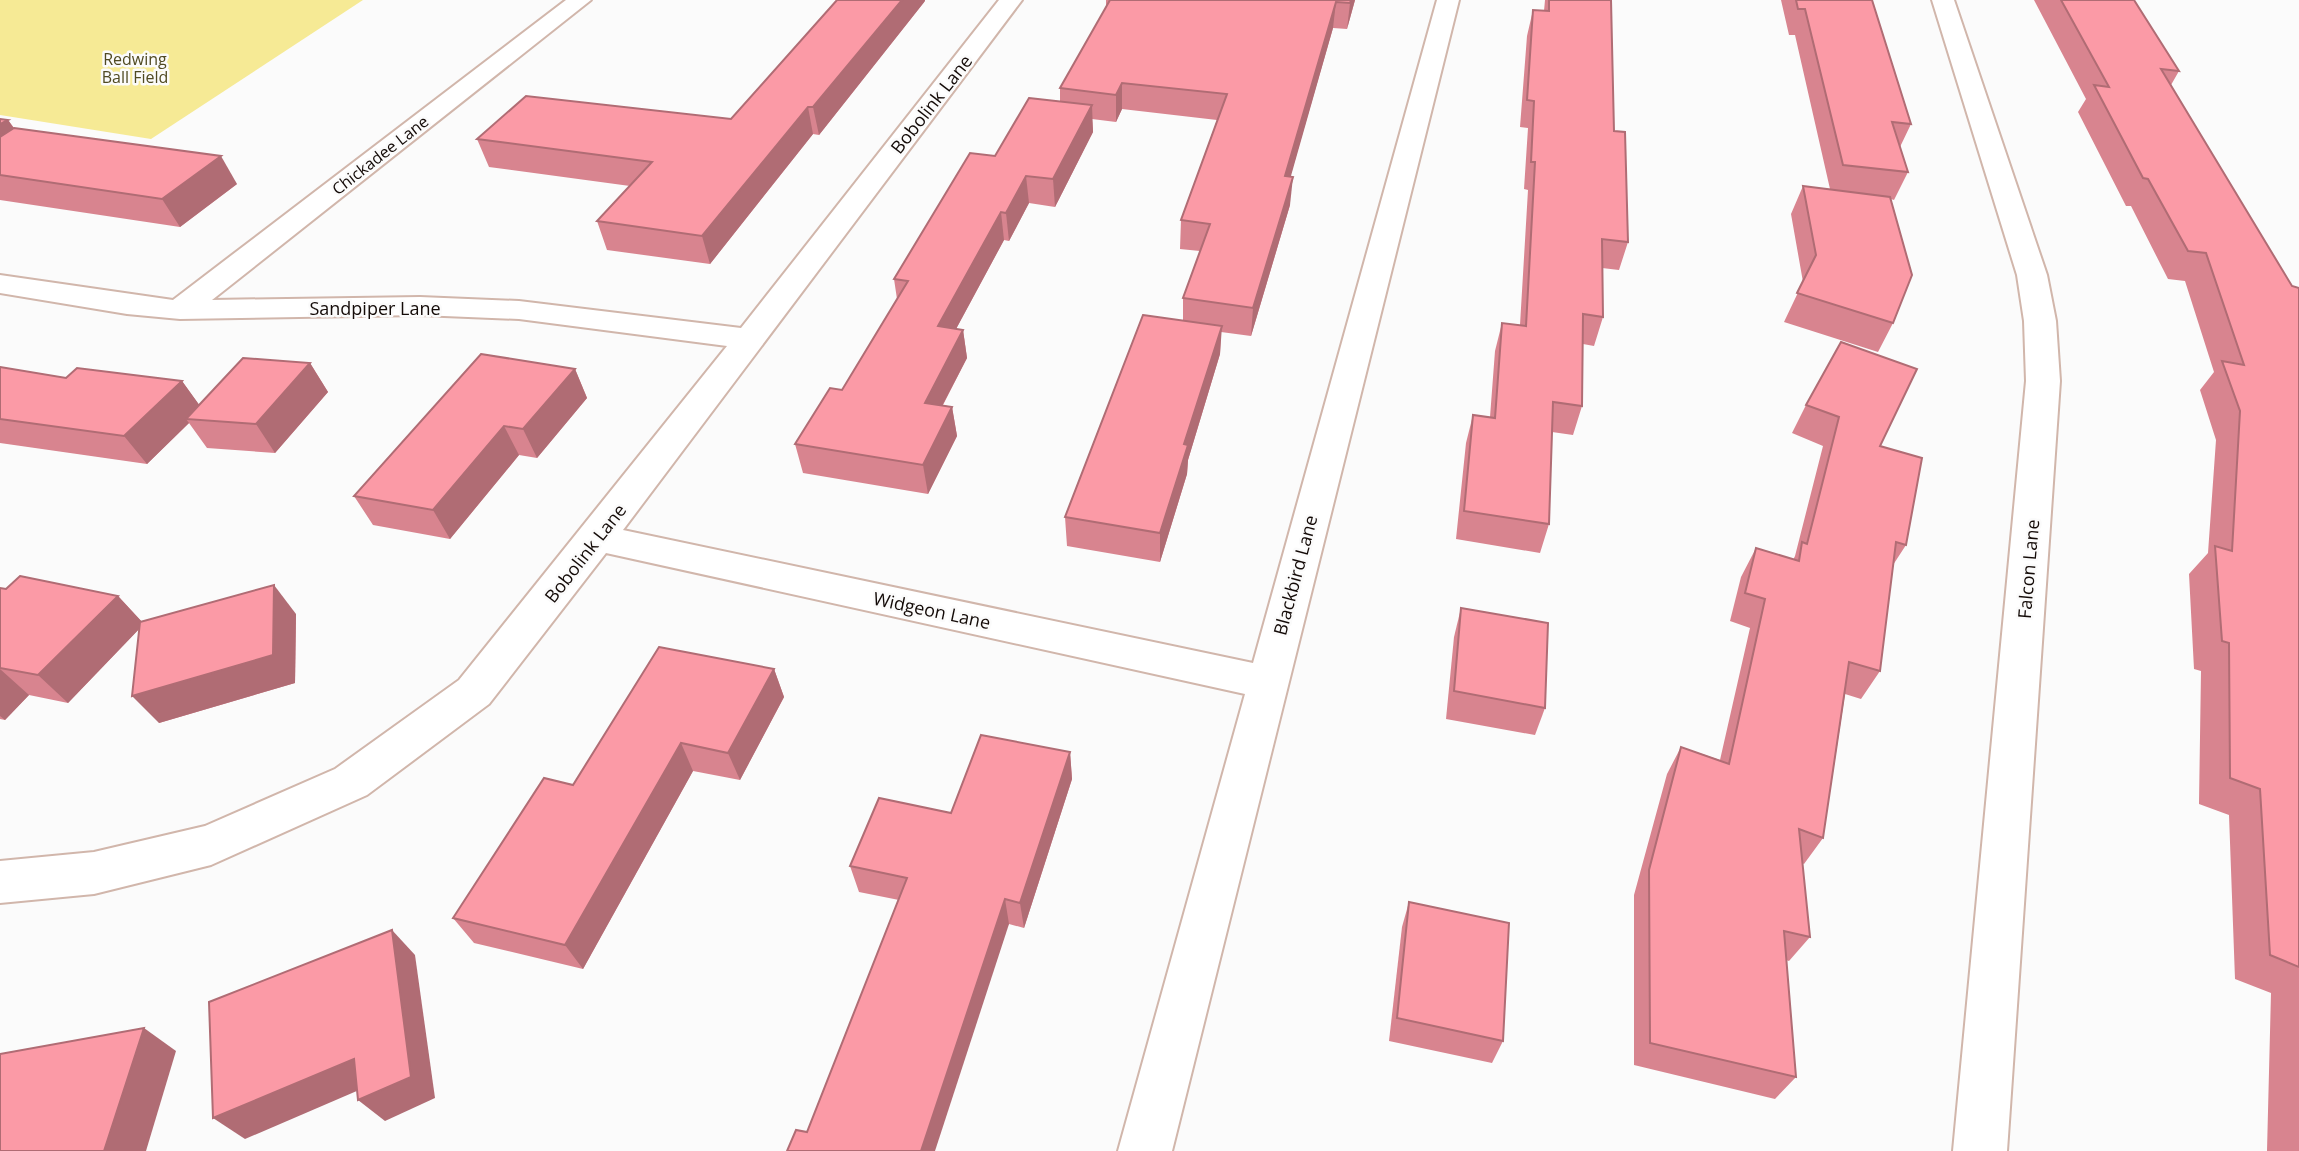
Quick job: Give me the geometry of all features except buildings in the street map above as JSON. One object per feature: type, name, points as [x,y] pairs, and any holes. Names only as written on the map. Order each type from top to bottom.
[{"type":"street","name":"Chickadee Lane","points":[[180,310],[580,0]]},
{"type":"street","name":"Bobolink Lane","points":[[0,882],[94,873],[211,845],[351,782],[474,692],[597,538],[1011,0]]},
{"type":"street","name":"Blackbird Lane","points":[[1144,1151],[1448,0]]},
{"type":"street","name":"Falcon Lane","points":[[1943,0],[2032,275],[2040,321],[2043,381],[1980,1151]]},
{"type":"street","name":"Sandpiper Lane","points":[[0,284],[127,306],[180,310],[420,306],[519,310],[751,339]]},
{"type":"street","name":"Widgeon Lane","points":[[597,538],[1266,682]]},
{"type":"green space","name":"Redwing Ball Field","points":[[0,0],[363,0],[151,139],[0,115]]}]
